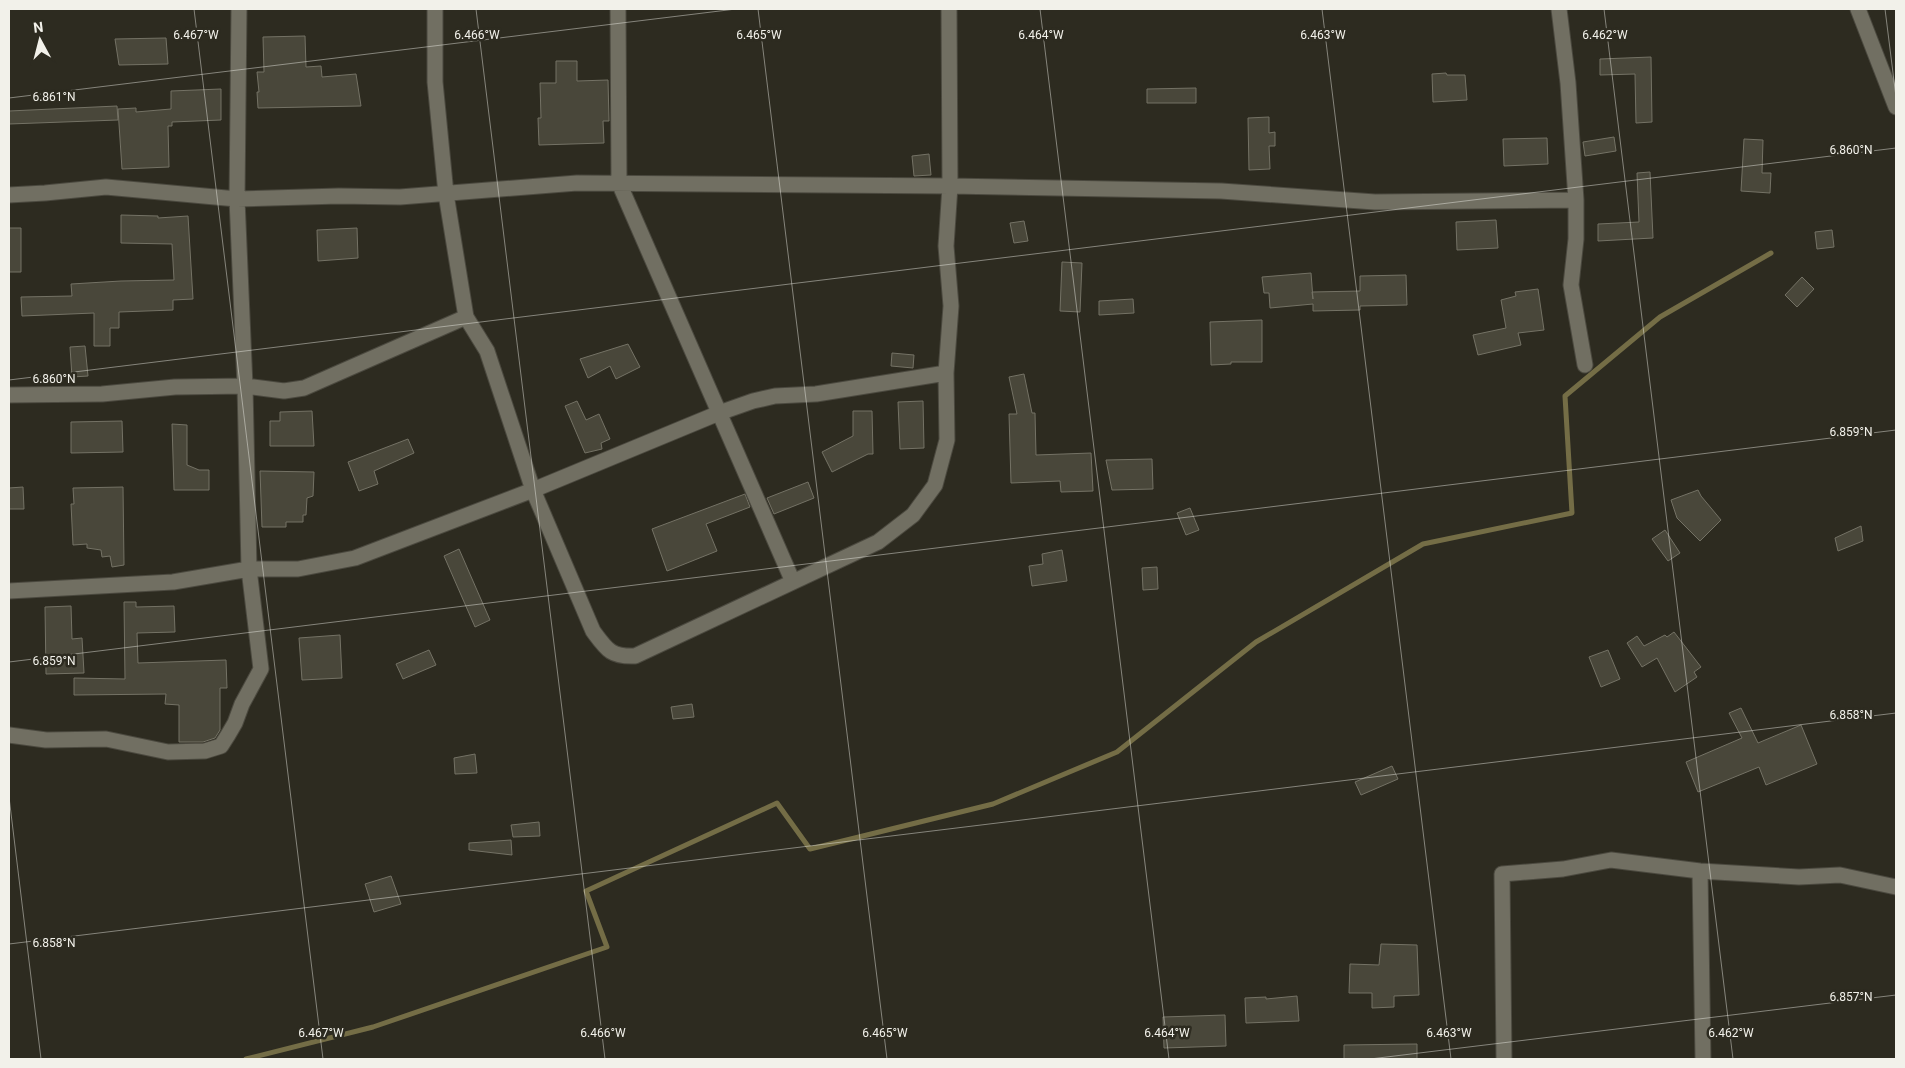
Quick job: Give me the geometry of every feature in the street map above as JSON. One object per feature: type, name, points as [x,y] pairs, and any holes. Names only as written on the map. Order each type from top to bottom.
[{"type":"street","points":[[9,735],[46,740],[106,739],[168,752],[206,751],[221,746],[235,723],[242,704],[261,669],[249,569],[238,199],[240,9]]},
{"type":"street","points":[[435,9],[435,82],[446,194],[466,317],[487,351],[533,490],[593,631],[607,650],[620,656],[635,656],[878,542],[913,514],[935,485],[947,440],[946,373],[951,306],[946,246],[950,186],[949,9]]},
{"type":"street","points":[[618,9],[619,183],[793,582]]},
{"type":"street","points":[[1559,9],[1568,83],[1576,200],[1576,239],[1571,284],[1585,365]]},
{"type":"street","points":[[1858,9],[1896,107]]},
{"type":"street","points":[[9,194],[45,193],[106,187],[238,199],[339,196],[400,197],[577,182],[1221,191],[1375,202],[1576,200]]},
{"type":"street","points":[[9,394],[102,394],[175,387],[245,386],[284,391],[304,388],[466,317]]},
{"type":"street","points":[[9,591],[173,582],[249,569],[298,569],[355,558],[533,490],[719,413],[753,401],[775,396],[816,394],[946,373]]},
{"type":"street","points":[[1504,1059],[1502,874],[1562,869],[1611,860],[1700,872],[1800,877],[1840,875],[1896,887]]},
{"type":"street","points":[[1700,872],[1703,1059]]},
{"type":"building","points":[[305,36],[306,67],[321,66],[322,77],[356,74],[361,106],[258,108],[257,72],[264,72],[263,37]]},
{"type":"building","points":[[166,38],[168,64],[119,65],[115,39]]},
{"type":"building","points":[[1651,57],[1652,122],[1636,123],[1635,74],[1600,75],[1600,59]]},
{"type":"building","points":[[556,61],[577,61],[577,81],[608,80],[609,121],[603,121],[604,143],[539,145],[538,118],[541,118],[540,83],[556,83]]},
{"type":"building","points":[[1446,73],[1447,75],[1465,75],[1467,100],[1433,102],[1432,74]]},
{"type":"building","points":[[1196,88],[1196,103],[1147,103],[1147,89]]},
{"type":"building","points":[[221,89],[221,120],[172,122],[172,126],[168,126],[169,167],[122,169],[118,109],[136,108],[136,112],[171,109],[171,91]]},
{"type":"building","points":[[117,106],[118,120],[9,124],[9,111]]},
{"type":"building","points":[[1269,117],[1269,133],[1275,132],[1275,146],[1269,146],[1270,169],[1249,170],[1248,118]]},
{"type":"building","points":[[1614,137],[1616,151],[1585,156],[1583,142]]},
{"type":"building","points":[[1547,138],[1548,164],[1504,166],[1503,139]]},
{"type":"building","points":[[1744,139],[1763,140],[1762,173],[1771,173],[1770,193],[1741,191]]},
{"type":"building","points":[[929,154],[931,175],[914,176],[912,156]]},
{"type":"building","points":[[1650,172],[1653,238],[1598,241],[1598,224],[1639,222],[1637,173]]},
{"type":"building","points":[[121,215],[158,216],[158,218],[188,216],[193,299],[173,300],[173,310],[119,312],[119,328],[110,328],[110,346],[94,346],[94,313],[22,316],[21,297],[72,296],[71,284],[174,280],[172,244],[121,243]]},
{"type":"building","points":[[1496,220],[1498,248],[1457,250],[1456,222]]},
{"type":"building","points":[[1024,221],[1028,241],[1014,243],[1010,223]]},
{"type":"building","points":[[9,228],[21,228],[21,272],[9,272]]},
{"type":"building","points":[[357,228],[358,258],[318,261],[317,230]]},
{"type":"building","points":[[1832,230],[1834,247],[1817,249],[1815,232]]},
{"type":"building","points":[[1062,262],[1082,263],[1080,312],[1060,311]]},
{"type":"building","points":[[1311,273],[1312,292],[1360,291],[1360,276],[1406,275],[1407,305],[1360,306],[1360,310],[1313,311],[1313,304],[1270,308],[1269,293],[1264,293],[1262,277]]},
{"type":"building","points":[[1802,277],[1814,289],[1797,307],[1785,295]]},
{"type":"building","points":[[1538,289],[1544,330],[1518,333],[1521,345],[1478,355],[1473,335],[1506,328],[1501,300],[1516,296],[1515,292]]},
{"type":"building","points":[[1133,299],[1134,313],[1099,315],[1099,301]]},
{"type":"building","points":[[1262,320],[1262,362],[1231,362],[1231,364],[1211,365],[1210,322]]},
{"type":"building","points":[[628,344],[640,367],[616,379],[610,366],[588,378],[580,359]]},
{"type":"building","points":[[85,346],[88,376],[72,377],[70,347]]},
{"type":"building","points":[[892,353],[914,355],[913,368],[891,366]]},
{"type":"building","points":[[1024,374],[1032,413],[1035,413],[1036,455],[1091,453],[1093,491],[1061,492],[1060,481],[1011,483],[1009,414],[1017,414],[1009,377]]},
{"type":"building","points":[[577,401],[586,420],[599,414],[610,439],[601,443],[602,449],[585,453],[565,406]]},
{"type":"building","points":[[923,401],[924,448],[900,449],[898,402]]},
{"type":"building","points":[[312,411],[314,446],[270,446],[270,421],[280,421],[280,412]]},
{"type":"building","points":[[853,411],[872,411],[873,454],[868,454],[832,472],[822,452],[853,436]]},
{"type":"building","points":[[122,421],[123,452],[71,453],[71,422]]},
{"type":"building","points":[[172,424],[187,425],[187,465],[199,470],[209,470],[209,490],[174,490]]},
{"type":"building","points":[[408,439],[414,453],[374,471],[378,484],[359,491],[348,462]]},
{"type":"building","points":[[1152,459],[1153,489],[1112,490],[1106,460]]},
{"type":"building","points":[[260,471],[314,472],[313,496],[307,498],[306,515],[303,515],[303,522],[286,522],[286,527],[262,527]]},
{"type":"building","points":[[808,482],[814,498],[774,514],[767,498]]},
{"type":"building","points":[[23,487],[24,509],[9,509],[9,488]]},
{"type":"building","points":[[123,487],[124,565],[112,567],[110,556],[102,557],[101,550],[87,548],[87,544],[73,545],[71,504],[74,504],[73,488]]},
{"type":"building","points":[[1698,490],[1721,520],[1700,541],[1677,518],[1671,500]]},
{"type":"building","points":[[745,494],[750,507],[706,524],[717,551],[667,571],[652,529]]},
{"type":"building","points":[[1190,508],[1199,530],[1186,535],[1177,513]]},
{"type":"building","points":[[1861,526],[1863,541],[1838,551],[1835,538]]},
{"type":"building","points":[[1665,530],[1680,553],[1668,561],[1652,539]]},
{"type":"building","points":[[459,549],[490,620],[475,627],[444,556]]},
{"type":"building","points":[[1062,550],[1067,581],[1032,586],[1029,566],[1043,564],[1042,554]]},
{"type":"building","points":[[1157,567],[1158,589],[1143,590],[1142,568]]},
{"type":"building","points":[[124,602],[136,602],[136,607],[174,606],[175,632],[137,633],[138,663],[226,660],[227,688],[220,688],[220,730],[215,738],[203,742],[179,742],[179,705],[165,704],[166,694],[74,695],[74,678],[125,679]]},
{"type":"building","points":[[71,606],[72,639],[82,638],[84,673],[46,674],[45,607]]},
{"type":"building","points":[[1674,632],[1701,667],[1694,672],[1697,677],[1675,692],[1657,658],[1642,667],[1627,643],[1637,636],[1644,646],[1665,635],[1667,637]]},
{"type":"building","points":[[340,635],[342,678],[302,680],[299,638]]},
{"type":"building","points":[[429,650],[436,665],[403,679],[396,664]]},
{"type":"building","points":[[1608,650],[1620,679],[1601,687],[1589,657]]},
{"type":"building","points":[[692,704],[694,717],[673,719],[671,707]]},
{"type":"building","points":[[1741,708],[1758,743],[1801,725],[1817,764],[1766,785],[1759,767],[1698,792],[1686,762],[1742,738],[1729,713]]},
{"type":"building","points":[[475,754],[477,773],[455,774],[454,758]]},
{"type":"building","points":[[1392,766],[1398,779],[1361,795],[1355,782]]},
{"type":"building","points":[[539,822],[540,836],[513,837],[511,825]]},
{"type":"building","points":[[511,840],[512,855],[469,850],[469,843]]},
{"type":"building","points":[[391,876],[401,904],[374,912],[365,884]]},
{"type":"building","points":[[1381,944],[1417,945],[1419,995],[1394,996],[1394,1007],[1372,1008],[1372,993],[1349,993],[1350,964],[1379,965]]},
{"type":"building","points":[[1297,996],[1299,1021],[1246,1023],[1245,998],[1266,997],[1266,999]]},
{"type":"building","points":[[1225,1015],[1226,1046],[1164,1048],[1163,1017]]},
{"type":"building","points":[[1417,1044],[1417,1059],[1344,1059],[1344,1045]]},
{"type":"waterway","points":[[246,1059],[373,1027],[607,947],[586,891],[777,803],[810,849],[993,804],[1117,752],[1256,642],[1423,544],[1572,513],[1565,396],[1660,317],[1771,253]]}]
